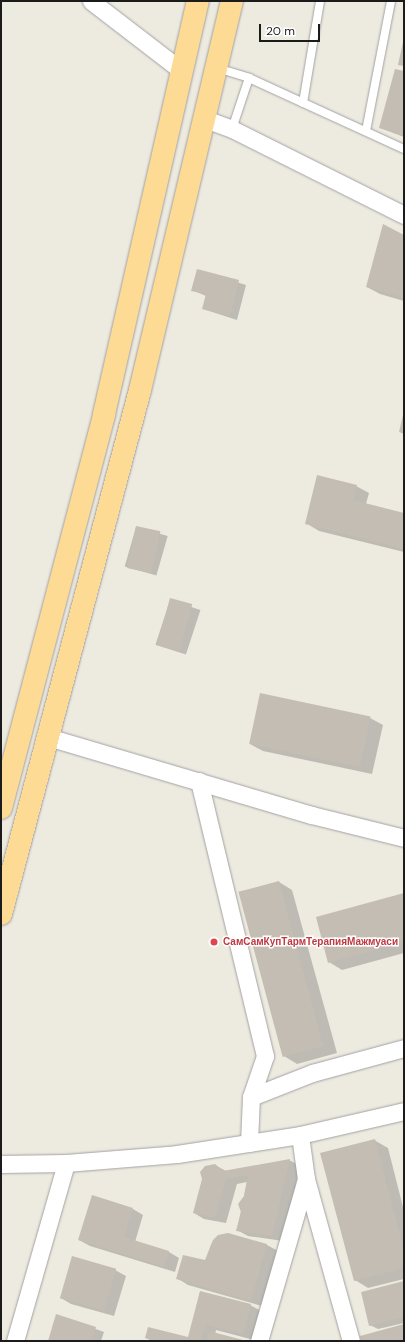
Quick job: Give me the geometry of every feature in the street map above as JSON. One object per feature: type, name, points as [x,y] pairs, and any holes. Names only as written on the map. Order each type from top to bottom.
[{"type":"main road","points":[[1,808],[104,414],[198,1]]},
{"type":"main road","points":[[1,914],[48,737],[90,588],[138,398],[232,1]]},
{"type":"street","points":[[91,1],[182,71]]},
{"type":"street","points":[[205,119],[232,129],[404,215]]},
{"type":"street","points":[[48,737],[312,815],[404,838]]},
{"type":"street","points":[[199,781],[265,1056],[251,1097],[249,1143]]},
{"type":"street","points":[[251,1097],[312,1073],[404,1048]]},
{"type":"street","points":[[1,1164],[66,1163],[177,1154],[300,1135],[404,1111]]},
{"type":"street","points":[[300,1135],[306,1178],[351,1341]]},
{"type":"street","points":[[15,1341],[66,1163]]},
{"type":"street","points":[[258,1341],[306,1178]]},
{"type":"lane","points":[[303,103],[320,1]]},
{"type":"lane","points":[[366,131],[391,1]]},
{"type":"lane","points":[[217,68],[249,78],[404,149]]},
{"type":"lane","points":[[232,129],[249,78]]},
{"type":"building","points":[[404,42],[404,66],[398,65]]},
{"type":"building","points":[[395,69],[404,71],[404,135],[379,128]]},
{"type":"building","points":[[383,224],[404,235],[404,298],[366,287]]},
{"type":"building","points":[[197,269],[239,280],[230,316],[202,309],[206,294],[191,291]]},
{"type":"building","points":[[404,415],[404,434],[399,432]]},
{"type":"building","points":[[317,475],[357,485],[353,500],[404,513],[404,549],[305,524]]},
{"type":"building","points":[[136,526],[160,531],[152,573],[127,568]]},
{"type":"building","points":[[170,598],[192,604],[180,651],[157,645]]},
{"type":"building","points":[[260,693],[371,716],[360,767],[249,744]]},
{"type":"building","points":[[279,881],[323,1046],[283,1057],[238,892]]},
{"type":"building","points":[[404,893],[404,942],[328,963],[316,917]]},
{"type":"building","points":[[375,1139],[404,1251],[404,1268],[354,1281],[320,1153]]},
{"type":"building","points":[[290,1159],[272,1236],[236,1231],[241,1212],[238,1204],[244,1196],[248,1175],[226,1179],[215,1218],[193,1213],[202,1179],[200,1172],[205,1166],[215,1164],[223,1171]]},
{"type":"building","points":[[92,1195],[133,1208],[124,1237],[169,1251],[164,1267],[78,1240]]},
{"type":"building","points":[[228,1233],[267,1244],[251,1301],[176,1279],[183,1255],[205,1260],[213,1240],[218,1235]]},
{"type":"building","points":[[72,1256],[116,1269],[104,1311],[60,1298]]},
{"type":"building","points":[[404,1281],[404,1317],[369,1326],[361,1292]]},
{"type":"building","points":[[200,1291],[251,1304],[243,1334],[206,1325],[201,1341],[156,1341],[145,1338],[148,1327],[188,1337]]},
{"type":"building","points":[[56,1314],[96,1327],[92,1341],[48,1341]]},
{"type":"building","points":[[404,1324],[404,1341],[361,1341],[360,1336]]},
{"type":"building","points":[[209,1331],[243,1340],[243,1341],[206,1341]]},
{"type":"place","name":"СамСамКупТармТерапияМажмуаси","points":[[214,942]]}]
